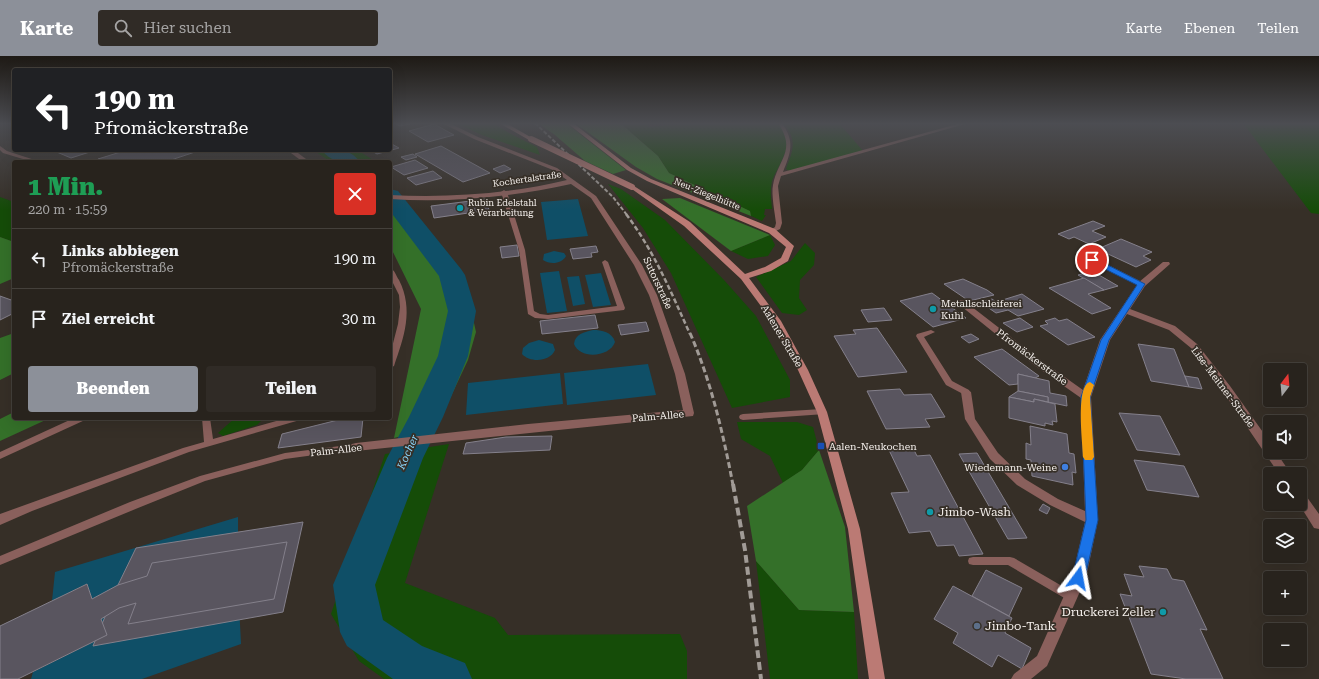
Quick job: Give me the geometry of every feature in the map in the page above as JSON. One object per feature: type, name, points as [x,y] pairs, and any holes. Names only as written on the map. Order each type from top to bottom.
[{"type":"street","points":[[293,152],[304,160]]},
{"type":"street","name":"Kochertalstraße","points":[[512,152],[555,169],[573,181]]},
{"type":"street","name":"Aalener Straße","points":[[559,152],[632,187],[687,224],[744,277],[776,321],[803,370],[822,412],[854,529],[877,679]]},
{"type":"street","name":"Neu-Ziegelhütte","points":[[607,152],[629,169],[649,180],[772,231],[790,246],[785,259],[768,269],[744,277]]},
{"type":"street","name":"Kochertalstraße","points":[[392,197],[447,199],[556,185],[573,181]]},
{"type":"street","name":"Sutorstraße","points":[[573,181],[594,197],[638,265],[664,324],[680,374],[689,413]]},
{"type":"street","points":[[1019,679],[1042,661],[1078,578],[1092,520],[1086,397],[1105,340],[1142,284],[1166,264]]},
{"type":"street","name":"Pfromäckerstraße","points":[[960,302],[1038,363],[1086,397]]},
{"type":"street","name":"Lise-Meitner-Straße","points":[[1125,310],[1172,328],[1194,346],[1226,388],[1263,442]]},
{"type":"street","points":[[966,392],[970,419],[994,456],[1021,482],[1054,502],[1092,520]]},
{"type":"street","name":"Palm-Allee","points":[[356,447],[528,428],[689,413]]},
{"type":"street","points":[[1307,506],[1319,524]]},
{"type":"lane","points":[[4,152],[31,160]]},
{"type":"lane","points":[[772,231],[778,228],[779,223],[774,186],[787,152]]},
{"type":"lane","points":[[779,175],[862,152]]},
{"type":"lane","points":[[504,192],[522,250],[531,312],[538,316],[548,317],[621,308],[605,262]]},
{"type":"lane","points":[[1092,260],[1142,284]]},
{"type":"lane","points":[[392,274],[403,297],[404,312],[397,345],[392,360]]},
{"type":"lane","points":[[931,332],[920,336],[949,383],[966,392]]},
{"type":"lane","points":[[743,417],[822,412]]},
{"type":"lane","points":[[0,456],[78,420]]},
{"type":"lane","points":[[206,420],[209,444]]},
{"type":"lane","points":[[0,518],[186,450],[282,420]]},
{"type":"lane","name":"Palm-Allee","points":[[0,562],[134,505],[203,478],[285,456],[320,450],[356,447]]},
{"type":"lane","points":[[0,521],[28,508]]},
{"type":"lane","points":[[973,562],[1010,561],[1070,596]]},
{"type":"green space","points":[[316,152],[360,152],[373,160],[328,160]]},
{"type":"green space","points":[[532,152],[539,152],[540,155]]},
{"type":"green space","points":[[575,152],[603,152],[626,170],[613,174],[585,161]]},
{"type":"green space","points":[[615,152],[653,152],[658,156],[669,173],[750,211],[751,216],[657,179],[636,167]]},
{"type":"green space","points":[[653,152],[785,152],[772,181],[772,209],[765,209],[764,215],[766,215],[762,221],[751,216],[750,211],[669,173],[658,156]]},
{"type":"green space","points":[[792,152],[859,152],[789,171],[786,169]]},
{"type":"green space","points":[[1265,152],[1319,152],[1319,214],[1311,213]]},
{"type":"green space","points":[[608,184],[621,189],[665,220],[724,280],[756,316],[790,380],[790,397],[732,408],[671,273],[643,228]]},
{"type":"green space","points":[[0,197],[12,201],[12,241],[0,237]]},
{"type":"green space","points":[[680,198],[770,235],[731,251],[662,199]]},
{"type":"green space","points":[[392,203],[406,205],[464,278],[476,332],[468,360],[436,428],[394,438],[421,309],[392,250]]},
{"type":"green space","points":[[770,235],[775,245],[768,256],[748,259],[731,251]]},
{"type":"green space","points":[[0,237],[12,241],[12,279],[0,284]]},
{"type":"green space","points":[[805,243],[815,253],[814,265],[800,280],[799,298],[807,310],[799,315],[782,313],[756,277],[791,261]]},
{"type":"green space","points":[[12,334],[12,374],[0,380],[0,338]]},
{"type":"green space","points":[[12,413],[12,420],[46,420],[0,441],[0,419]]},
{"type":"green space","points":[[233,420],[262,420],[257,425],[223,436],[218,433]]},
{"type":"green space","points":[[737,422],[797,422],[813,427],[819,450],[802,470],[783,483],[770,456],[741,439]]},
{"type":"green space","points":[[449,444],[405,583],[495,618],[508,635],[680,634],[687,651],[687,679],[384,679],[359,661],[331,614],[385,454]]},
{"type":"green space","points":[[819,450],[845,527],[854,612],[799,610],[756,561],[747,506],[802,470]]},
{"type":"green space","points":[[756,561],[799,610],[854,612],[858,679],[770,679]]},
{"type":"water","points":[[578,199],[588,236],[547,240],[541,202]]},
{"type":"water","points":[[554,251],[564,253],[566,256],[562,261],[556,263],[549,263],[543,260],[544,254]]},
{"type":"water","points":[[559,271],[567,311],[547,313],[540,273]]},
{"type":"water","points":[[601,273],[611,305],[593,307],[585,275]]},
{"type":"water","points":[[579,276],[585,304],[573,306],[567,277]]},
{"type":"water","points":[[593,330],[600,330],[609,334],[615,342],[607,351],[595,355],[582,353],[574,344],[576,338],[583,333]]},
{"type":"water","points":[[539,340],[553,344],[555,350],[549,357],[535,360],[522,354],[523,348],[529,343]]},
{"type":"water","points":[[648,364],[656,395],[567,405],[564,373]]},
{"type":"water","points":[[560,373],[563,404],[466,415],[468,383]]},
{"type":"water","points":[[238,517],[238,549],[147,576],[92,599],[87,584],[52,601],[55,572]]},
{"type":"water","points":[[239,604],[241,644],[142,679],[31,679],[33,672],[107,635],[101,619],[119,608]]},
{"type":"building","points":[[57,152],[90,152],[71,158]]},
{"type":"building","points":[[120,152],[195,152],[171,160],[98,159]]},
{"type":"building","points":[[374,152],[384,152],[377,154]]},
{"type":"building","points":[[421,152],[452,152],[490,173],[463,182],[415,154]]},
{"type":"building","points":[[413,154],[417,157],[406,160],[401,157]]},
{"type":"building","points":[[415,160],[428,168],[404,175],[392,167]]},
{"type":"building","points":[[504,165],[511,169],[500,173],[493,169]]},
{"type":"building","points":[[433,171],[442,178],[416,185],[407,178]]},
{"type":"building","name":"Rubin Edelstahl & Verarbeitung","points":[[486,199],[489,210],[434,218],[431,206]]},
{"type":"building","points":[[1093,221],[1105,226],[1092,231],[1106,237],[1089,244],[1074,237],[1069,239],[1058,234]]},
{"type":"building","points":[[1121,239],[1152,252],[1143,256],[1151,260],[1136,267],[1108,254],[1104,256],[1093,251]]},
{"type":"building","points":[[517,245],[519,256],[502,258],[500,247]]},
{"type":"building","points":[[596,246],[598,252],[591,253],[592,257],[573,259],[570,249]]},
{"type":"building","points":[[1092,271],[1118,286],[1104,290],[1078,275]]},
{"type":"building","points":[[1084,278],[1104,290],[1088,294],[1111,308],[1092,314],[1049,288]]},
{"type":"building","points":[[963,279],[987,290],[994,295],[969,301],[944,284]]},
{"type":"building","name":"Metallschleiferei Kuhl","points":[[932,293],[966,318],[933,327],[900,301]]},
{"type":"building","points":[[1022,294],[1044,309],[1018,316],[1008,310],[996,313],[980,302],[992,299],[996,302]]},
{"type":"building","points":[[0,296],[12,300],[12,314],[0,320]]},
{"type":"building","points":[[884,308],[892,320],[868,322],[861,310]]},
{"type":"building","points":[[595,315],[598,328],[542,334],[540,321]]},
{"type":"building","points":[[1020,318],[1033,327],[1017,332],[1003,323]]},
{"type":"building","points":[[1055,318],[1059,321],[1067,319],[1095,337],[1068,345],[1040,326],[1048,324],[1045,321]]},
{"type":"building","points":[[646,322],[649,331],[621,335],[618,325]]},
{"type":"building","points":[[877,328],[907,372],[858,377],[834,336],[856,334],[853,330]]},
{"type":"building","points":[[971,334],[979,339],[969,343],[961,337]]},
{"type":"building","points":[[1138,344],[1174,349],[1189,387],[1151,381]]},
{"type":"building","points":[[1002,349],[1039,376],[1035,378],[1018,374],[1018,384],[1009,385],[974,357]]},
{"type":"building","points":[[1018,374],[1049,381],[1050,393],[1066,396],[1067,406],[1048,402],[1048,397],[1018,391]]},
{"type":"building","points":[[1185,376],[1198,378],[1202,389],[1189,387]]},
{"type":"building","points":[[900,389],[904,395],[931,394],[945,417],[925,419],[930,427],[886,429],[867,391]]},
{"type":"building","points":[[1018,391],[1048,397],[1048,402],[1034,399],[1034,402],[1009,397]]},
{"type":"building","points":[[1009,397],[1034,402],[1034,399],[1055,404],[1057,422],[1052,421],[1053,425],[1045,423],[1045,426],[1009,418]]},
{"type":"building","points":[[1119,413],[1160,416],[1180,455],[1137,450]]},
{"type":"building","points":[[338,420],[363,420],[361,437],[278,448],[282,434]]},
{"type":"building","points":[[1030,426],[1067,434],[1069,453],[1074,454],[1076,473],[1072,472],[1073,485],[1032,476],[1031,460],[1026,459],[1026,443],[1031,445]]},
{"type":"building","points":[[552,436],[550,450],[463,454],[466,443],[506,437]]},
{"type":"building","name":"Jimbo-Wash","points":[[912,446],[917,456],[930,455],[983,554],[959,556],[954,545],[937,546],[930,531],[909,533],[891,493],[909,492],[888,448]]},
{"type":"building","points":[[977,453],[1027,538],[1008,539],[959,454]]},
{"type":"building","points":[[1134,460],[1184,466],[1199,497],[1147,490]]},
{"type":"building","points":[[1043,504],[1050,508],[1047,514],[1039,510]]},
{"type":"building","points":[[303,522],[283,612],[93,646],[118,585],[136,548]]},
{"type":"building","points":[[287,542],[274,599],[128,624],[136,603],[119,608],[101,619],[107,635],[18,679],[0,679],[0,626],[87,584],[92,599],[118,585],[147,576],[152,563]]},
{"type":"building","name":"Druckerei Zeller","points":[[1139,566],[1167,569],[1172,579],[1184,581],[1207,630],[1200,629],[1223,679],[1186,679],[1151,674],[1120,594],[1132,596],[1124,574],[1144,577]]},
{"type":"building","points":[[986,570],[1022,588],[1009,616],[972,596]]},
{"type":"building","name":"Jimbo-Tank","points":[[953,586],[1012,618],[1005,633],[1031,648],[1022,669],[998,655],[992,667],[953,643],[958,633],[934,619]]},
{"type":"waterway","name":"Kocher","points":[[335,152],[347,160]]},
{"type":"waterway","name":"Kocher","points":[[392,199],[452,275],[462,311],[453,356],[426,417],[405,458],[354,585],[363,632],[406,662],[448,679]]},
{"type":"waterway","points":[[393,462],[405,458]]},
{"type":"railway","points":[[566,152],[613,197],[627,215]]},
{"type":"railway","points":[[626,214],[654,257],[690,334]]},
{"type":"railway","points":[[690,333],[716,408],[733,485]]},
{"type":"railway","points":[[733,484],[745,550],[761,679]]},
{"type":"slow traffic","points":[[1089,457],[1086,397],[1090,385]]},
{"type":"place","name":"Rubin Edelstahl & Verarbeitung","points":[[460,208]]},
{"type":"place","name":"Metallschleiferei Kuhl","points":[[933,309]]},
{"type":"place","name":"Aalen-Neukochen","points":[[821,446]]},
{"type":"place","name":"Wiedemann-Weine","points":[[1065,467]]},
{"type":"place","name":"Jimbo-Wash","points":[[930,512]]},
{"type":"place","name":"Druckerei Zeller","points":[[1163,612]]},
{"type":"place","name":"Jimbo-Tank","points":[[977,626]]},
{"type":"route","points":[[1078,578],[1092,520],[1086,397],[1105,340],[1142,284],[1092,260]]}]
